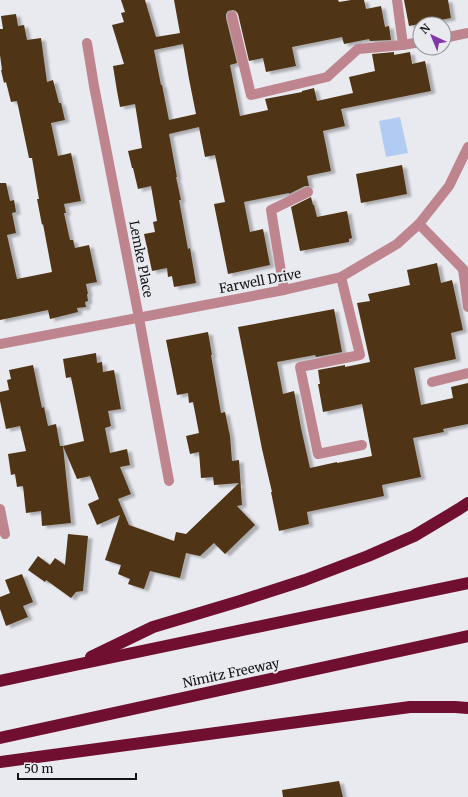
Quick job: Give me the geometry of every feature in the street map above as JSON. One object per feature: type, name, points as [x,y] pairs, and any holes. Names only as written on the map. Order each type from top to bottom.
[{"type":"highway","points":[[75,664],[153,627],[305,580],[368,556],[414,536],[468,503]]},
{"type":"highway","points":[[0,681],[75,664],[468,583]]},
{"type":"highway","name":"Nimitz Freeway","points":[[0,738],[468,636]]},
{"type":"highway","points":[[0,762],[410,707],[455,706],[468,708]]},
{"type":"street","points":[[397,0],[403,45]]},
{"type":"street","points":[[232,16],[251,95],[326,77],[358,49],[412,43]]},
{"type":"street","points":[[452,36],[468,33]]},
{"type":"street","name":"Lemke Place","points":[[87,43],[169,481]]},
{"type":"street","name":"Farwell Drive","points":[[0,344],[284,290],[341,277],[397,244],[419,224],[449,186],[468,147]]},
{"type":"street","points":[[284,290],[271,210],[308,192]]},
{"type":"street","points":[[419,224],[464,269],[468,307]]},
{"type":"street","points":[[341,277],[360,355],[300,367],[318,454],[362,445]]},
{"type":"street","points":[[432,382],[468,373]]},
{"type":"street","points":[[0,509],[5,534]]},
{"type":"water","points":[[400,117],[408,153],[386,157],[379,121]]},
{"type":"building","points":[[121,0],[145,0],[156,37],[180,33],[174,0],[338,0],[339,2],[364,0],[366,9],[381,6],[385,27],[389,26],[391,40],[370,41],[369,39],[344,44],[342,37],[292,47],[296,66],[266,72],[263,58],[249,61],[238,14],[233,10],[228,11],[226,18],[237,63],[230,65],[240,116],[268,110],[265,99],[302,92],[314,88],[317,101],[353,93],[349,77],[375,71],[372,54],[394,52],[394,55],[410,52],[412,64],[425,61],[431,91],[341,109],[345,126],[323,131],[331,171],[307,176],[309,186],[305,186],[289,194],[244,202],[250,232],[263,229],[270,265],[228,274],[214,204],[225,202],[215,155],[205,157],[199,127],[169,134],[181,200],[179,200],[196,283],[174,287],[172,276],[168,277],[167,268],[152,271],[144,234],[155,232],[153,222],[157,221],[151,186],[138,189],[128,151],[142,148],[135,104],[120,107],[117,91],[113,66],[124,64],[112,25],[124,22],[121,13],[125,12]],"holes":[[[183,44],[196,114],[169,120],[154,50]]]},
{"type":"building","points":[[404,0],[448,0],[451,16],[412,16],[412,25],[409,26]]},
{"type":"building","points":[[16,14],[18,26],[24,25],[27,40],[41,38],[47,82],[53,80],[59,103],[61,103],[65,120],[51,123],[58,156],[71,153],[81,201],[64,204],[66,213],[64,213],[70,240],[73,240],[75,248],[89,245],[97,282],[86,284],[88,301],[85,302],[86,307],[77,308],[78,312],[50,319],[48,310],[0,320],[0,183],[6,183],[10,201],[14,200],[16,212],[12,213],[16,233],[7,235],[17,279],[52,272],[37,199],[39,199],[32,158],[29,158],[17,101],[11,102],[1,70],[0,29],[3,29],[1,16]]},
{"type":"building","points":[[402,165],[407,194],[361,203],[356,174]]},
{"type":"building","points":[[311,197],[317,217],[347,211],[352,238],[349,239],[349,242],[300,251],[291,207]]},
{"type":"building","points":[[437,263],[441,283],[452,280],[463,330],[451,333],[456,359],[414,368],[421,405],[453,398],[451,387],[468,383],[468,424],[443,429],[444,432],[413,438],[421,477],[382,485],[384,496],[307,512],[309,524],[279,531],[238,327],[334,309],[342,352],[277,362],[283,394],[294,391],[310,468],[372,456],[362,404],[323,412],[318,384],[320,384],[318,370],[370,362],[357,303],[370,301],[368,294],[410,285],[407,270]]},
{"type":"building","points":[[208,332],[221,413],[225,412],[230,436],[232,461],[239,460],[242,505],[237,506],[255,525],[225,554],[214,543],[200,556],[186,553],[180,578],[150,571],[144,589],[128,584],[130,579],[118,574],[121,565],[105,560],[120,515],[97,525],[88,504],[99,499],[90,476],[77,479],[63,446],[84,441],[71,377],[66,378],[63,359],[96,353],[97,363],[102,362],[103,372],[114,370],[121,409],[108,411],[111,426],[105,428],[110,453],[127,449],[130,465],[120,467],[131,494],[118,499],[129,525],[174,541],[176,532],[186,534],[239,483],[214,485],[213,477],[201,478],[199,452],[190,454],[186,436],[199,433],[193,402],[189,403],[188,393],[177,395],[166,340]]},
{"type":"building","points":[[33,365],[42,408],[44,407],[48,426],[56,424],[60,446],[63,446],[71,523],[42,526],[41,511],[26,513],[23,486],[17,487],[15,474],[11,475],[8,454],[26,451],[20,426],[6,429],[0,401],[0,392],[9,390],[7,380],[11,379],[9,370]]},
{"type":"building","points":[[68,534],[88,536],[83,591],[76,592],[71,598],[46,580],[45,582],[28,570],[38,556],[50,565],[55,558],[65,565]]},
{"type":"building","points":[[22,574],[33,602],[23,606],[28,617],[6,626],[0,609],[0,597],[10,593],[5,580]]},
{"type":"building","points":[[339,781],[343,797],[283,797],[282,790]]}]
